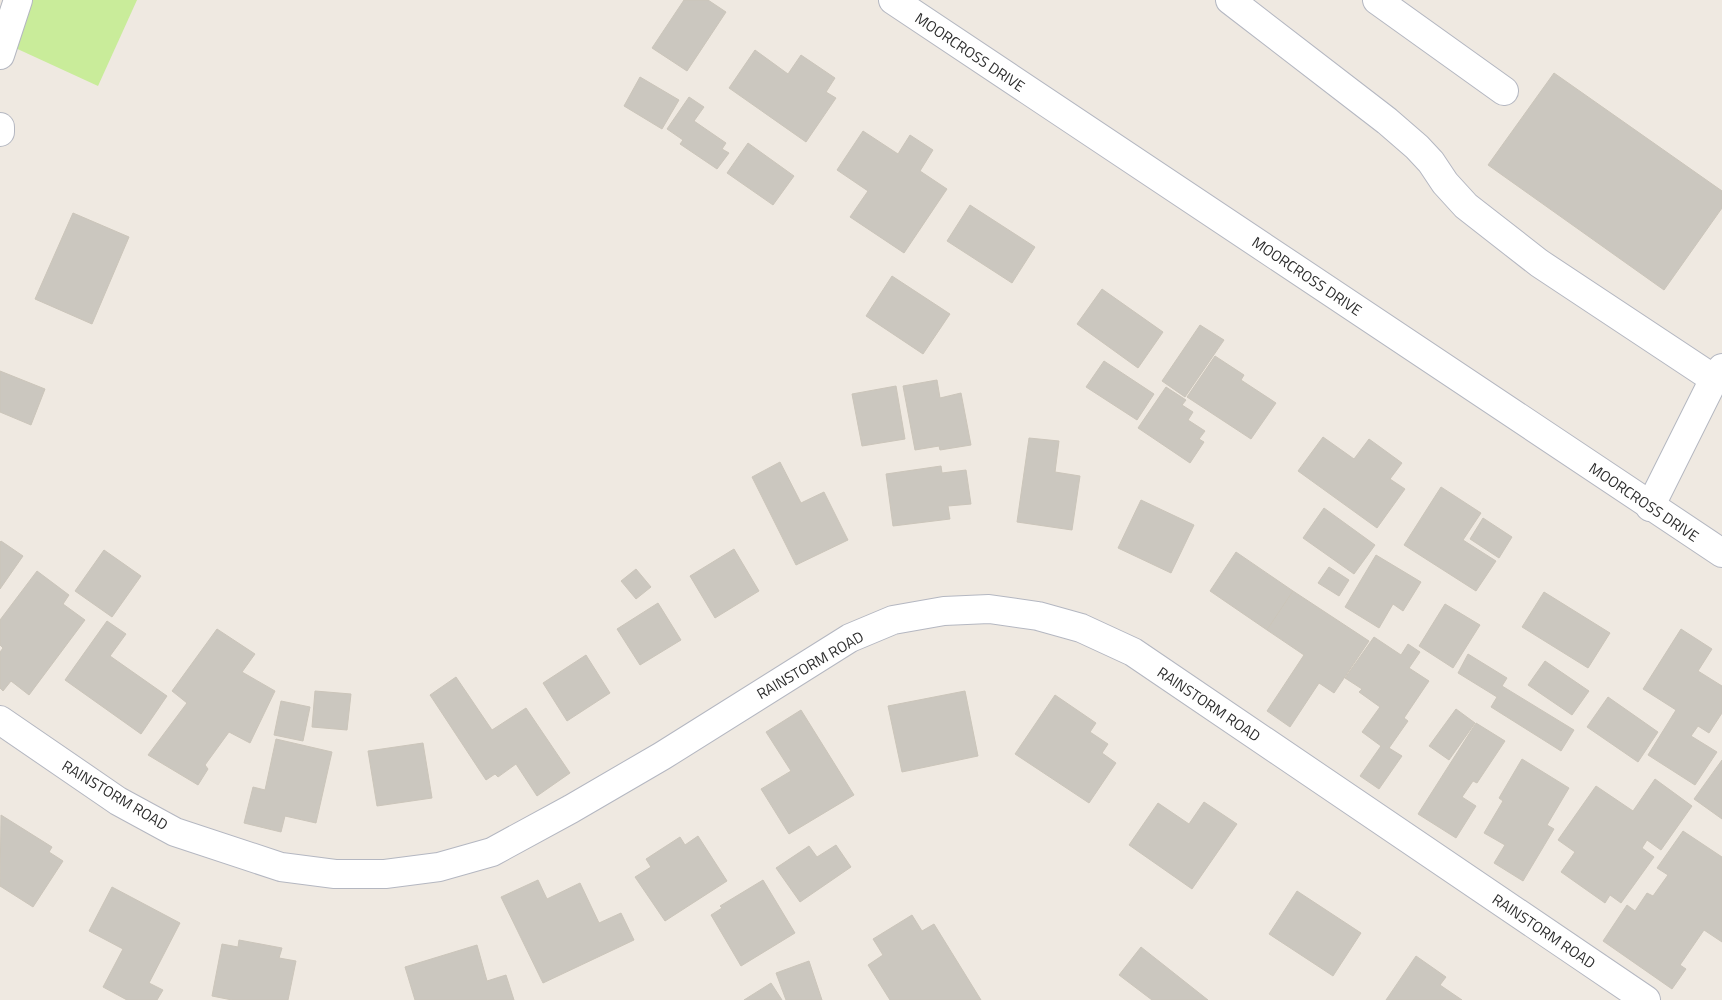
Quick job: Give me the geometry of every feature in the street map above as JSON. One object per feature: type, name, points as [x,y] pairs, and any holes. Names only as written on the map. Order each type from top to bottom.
[{"type":"street","points":[[0,55],[18,0]]},
{"type":"street","name":"MOORCROSS DRIVE","points":[[892,0],[1496,401],[1722,554]]},
{"type":"street","points":[[1230,0],[1387,121],[1431,162],[1445,183],[1466,206],[1539,263],[1718,374],[1650,507]]},
{"type":"street","points":[[1377,0],[1504,91]]},
{"type":"street","points":[[0,127],[0,132]]},
{"type":"street","name":"RAINSTORM ROAD","points":[[0,720],[118,801],[175,832],[281,867],[335,874],[384,874],[440,867],[492,852],[572,809],[662,756],[850,638],[893,620],[944,611],[989,609],[1038,616],[1081,628],[1133,652],[1646,1000]]},
{"type":"green space","points":[[33,0],[137,0],[98,86],[11,46]]},
{"type":"building","points":[[684,0],[708,0],[726,12],[687,71],[652,48]]},
{"type":"building","points":[[755,50],[788,74],[801,55],[835,78],[826,92],[836,98],[806,142],[729,88]]},
{"type":"building","points":[[1554,73],[1722,191],[1722,208],[1664,290],[1488,165]]},
{"type":"building","points":[[640,77],[679,100],[662,129],[624,106]]},
{"type":"building","points":[[689,97],[704,107],[694,121],[726,143],[722,149],[729,153],[717,169],[680,144],[683,140],[667,129]]},
{"type":"building","points":[[863,131],[898,154],[910,135],[933,150],[920,171],[947,189],[904,253],[850,217],[868,191],[837,170]]},
{"type":"building","points":[[748,143],[794,176],[773,205],[727,173]]},
{"type":"building","points":[[970,205],[1035,247],[1012,283],[947,241]]},
{"type":"building","points":[[73,213],[129,237],[92,324],[35,299]]},
{"type":"building","points":[[892,276],[950,314],[923,354],[866,316]]},
{"type":"building","points":[[1102,289],[1163,332],[1138,368],[1077,324]]},
{"type":"building","points":[[1200,325],[1224,340],[1185,397],[1162,381]]},
{"type":"building","points":[[1215,356],[1244,375],[1241,380],[1276,403],[1251,439],[1187,397]]},
{"type":"building","points":[[1104,361],[1154,394],[1137,420],[1086,387]]},
{"type":"building","points":[[0,371],[45,389],[31,425],[0,412]]},
{"type":"building","points":[[937,380],[940,398],[961,393],[971,445],[940,450],[939,446],[915,450],[903,386]]},
{"type":"building","points":[[896,386],[905,439],[862,446],[852,394]]},
{"type":"building","points":[[1166,387],[1186,400],[1182,405],[1193,412],[1188,420],[1205,431],[1199,439],[1204,442],[1190,463],[1138,428]]},
{"type":"building","points":[[1323,437],[1354,459],[1369,439],[1402,463],[1390,479],[1405,489],[1377,528],[1298,471]]},
{"type":"building","points":[[1029,438],[1059,441],[1055,472],[1080,476],[1072,530],[1017,522]]},
{"type":"building","points":[[780,462],[801,503],[824,492],[848,540],[796,565],[752,477]]},
{"type":"building","points":[[941,466],[942,473],[966,470],[971,504],[948,506],[950,519],[893,526],[886,474]]},
{"type":"building","points":[[1441,487],[1481,513],[1463,540],[1496,561],[1476,591],[1404,545]]},
{"type":"building","points":[[1141,500],[1194,525],[1171,573],[1118,548]]},
{"type":"building","points":[[1324,508],[1375,545],[1354,574],[1303,538]]},
{"type":"building","points":[[1483,518],[1512,537],[1499,558],[1470,539]]},
{"type":"building","points":[[0,542],[23,556],[0,589]]},
{"type":"building","points":[[734,549],[759,591],[715,618],[690,576]]},
{"type":"building","points":[[104,550],[141,576],[112,617],[75,591]]},
{"type":"building","points":[[1236,552],[1293,591],[1267,630],[1210,591]]},
{"type":"building","points":[[1376,555],[1421,582],[1403,611],[1393,604],[1379,628],[1345,607]]},
{"type":"building","points":[[1329,567],[1349,580],[1339,596],[1318,583]]},
{"type":"building","points":[[636,569],[651,587],[636,599],[621,581]]},
{"type":"building","points":[[37,571],[69,595],[63,604],[85,620],[29,695],[11,681],[3,691],[0,688],[0,652],[3,648],[0,645],[0,620]]},
{"type":"building","points":[[1293,591],[1369,641],[1334,693],[1319,683],[1290,727],[1267,711],[1304,655],[1267,630]]},
{"type":"building","points":[[1544,592],[1610,633],[1588,668],[1522,627]]},
{"type":"building","points":[[658,603],[681,640],[640,665],[617,629]]},
{"type":"building","points":[[1445,604],[1480,625],[1453,668],[1419,646]]},
{"type":"building","points":[[107,621],[126,634],[110,656],[167,696],[141,734],[65,680]]},
{"type":"building","points":[[217,629],[255,654],[242,672],[275,691],[250,743],[229,732],[205,765],[208,769],[198,785],[148,755],[187,703],[172,691]]},
{"type":"building","points":[[1681,629],[1712,649],[1698,671],[1722,686],[1722,713],[1709,733],[1698,726],[1691,736],[1717,752],[1695,785],[1648,755],[1676,710],[1643,689]]},
{"type":"building","points":[[1374,637],[1401,655],[1408,644],[1420,652],[1409,668],[1429,681],[1404,718],[1408,721],[1389,748],[1402,756],[1379,789],[1360,776],[1381,746],[1362,732],[1380,707],[1359,692],[1362,689],[1345,678]]},
{"type":"building","points":[[1468,654],[1507,678],[1502,686],[1574,730],[1561,751],[1491,707],[1497,697],[1458,673]]},
{"type":"building","points":[[586,655],[610,693],[567,721],[543,683]]},
{"type":"building","points":[[1545,661],[1589,691],[1572,715],[1528,685]]},
{"type":"building","points":[[456,677],[492,730],[526,708],[570,773],[537,796],[516,764],[498,777],[495,774],[486,780],[430,695]]},
{"type":"building","points":[[315,691],[351,694],[347,730],[312,727]]},
{"type":"building","points":[[965,691],[978,756],[902,772],[888,706]]},
{"type":"building","points":[[1055,695],[1096,723],[1090,732],[1108,744],[1102,753],[1116,763],[1089,803],[1015,754]]},
{"type":"building","points":[[1608,697],[1658,732],[1638,762],[1587,727]]},
{"type":"building","points":[[281,701],[310,707],[303,741],[274,735]]},
{"type":"building","points":[[1456,709],[1475,723],[1449,760],[1429,746]]},
{"type":"building","points":[[801,710],[854,795],[789,834],[761,789],[791,771],[766,732]]},
{"type":"building","points":[[1476,723],[1505,741],[1477,783],[1473,781],[1462,797],[1476,806],[1456,838],[1418,814]]},
{"type":"building","points":[[276,739],[332,752],[316,823],[285,816],[281,832],[244,823],[253,787],[265,790]]},
{"type":"building","points":[[423,743],[432,798],[377,806],[368,751]]},
{"type":"building","points":[[1522,759],[1569,788],[1547,825],[1554,829],[1523,881],[1494,863],[1505,845],[1484,833],[1503,801],[1499,798]]},
{"type":"building","points":[[1722,760],[1722,819],[1694,799]]},
{"type":"building","points":[[1655,779],[1692,806],[1661,850],[1647,840],[1642,848],[1654,857],[1621,903],[1610,895],[1605,903],[1561,872],[1575,852],[1558,840],[1596,786],[1633,811]]},
{"type":"building","points":[[1204,802],[1237,824],[1192,889],[1129,845],[1158,803],[1189,824]]},
{"type":"building","points":[[1,815],[52,847],[49,852],[63,861],[33,907],[0,886]]},
{"type":"building","points":[[1683,831],[1722,857],[1722,942],[1704,930],[1680,965],[1686,969],[1672,989],[1603,941],[1627,905],[1635,911],[1647,893],[1653,896],[1668,875],[1657,868]]},
{"type":"building","points":[[698,836],[727,881],[665,921],[635,877],[651,867],[646,859],[680,837],[685,845]]},
{"type":"building","points":[[836,845],[851,867],[800,902],[776,868],[809,846],[817,857]]},
{"type":"building","points":[[538,880],[547,899],[580,883],[599,923],[621,913],[634,940],[543,983],[501,897]]},
{"type":"building","points":[[763,880],[795,933],[741,966],[711,915],[722,908],[720,906]]},
{"type":"building","points":[[112,887],[180,923],[149,983],[163,990],[157,1000],[127,1000],[103,987],[123,949],[89,931]]},
{"type":"building","points":[[1297,891],[1361,933],[1333,976],[1269,934]]},
{"type":"building","points":[[912,915],[922,931],[934,924],[981,1000],[890,1000],[868,965],[883,955],[873,939]]},
{"type":"building","points":[[239,940],[282,948],[279,958],[296,961],[288,1000],[232,1000],[212,996],[222,944],[238,947]]},
{"type":"building","points":[[477,945],[487,981],[506,975],[514,1000],[415,1000],[405,967]]},
{"type":"building","points":[[1141,947],[1208,1000],[1152,1000],[1119,975]]},
{"type":"building","points":[[1416,956],[1446,977],[1440,985],[1462,1000],[1386,1000]]},
{"type":"building","points":[[809,961],[822,1000],[786,1000],[776,973]]},
{"type":"building","points":[[771,983],[782,1000],[744,1000]]}]
